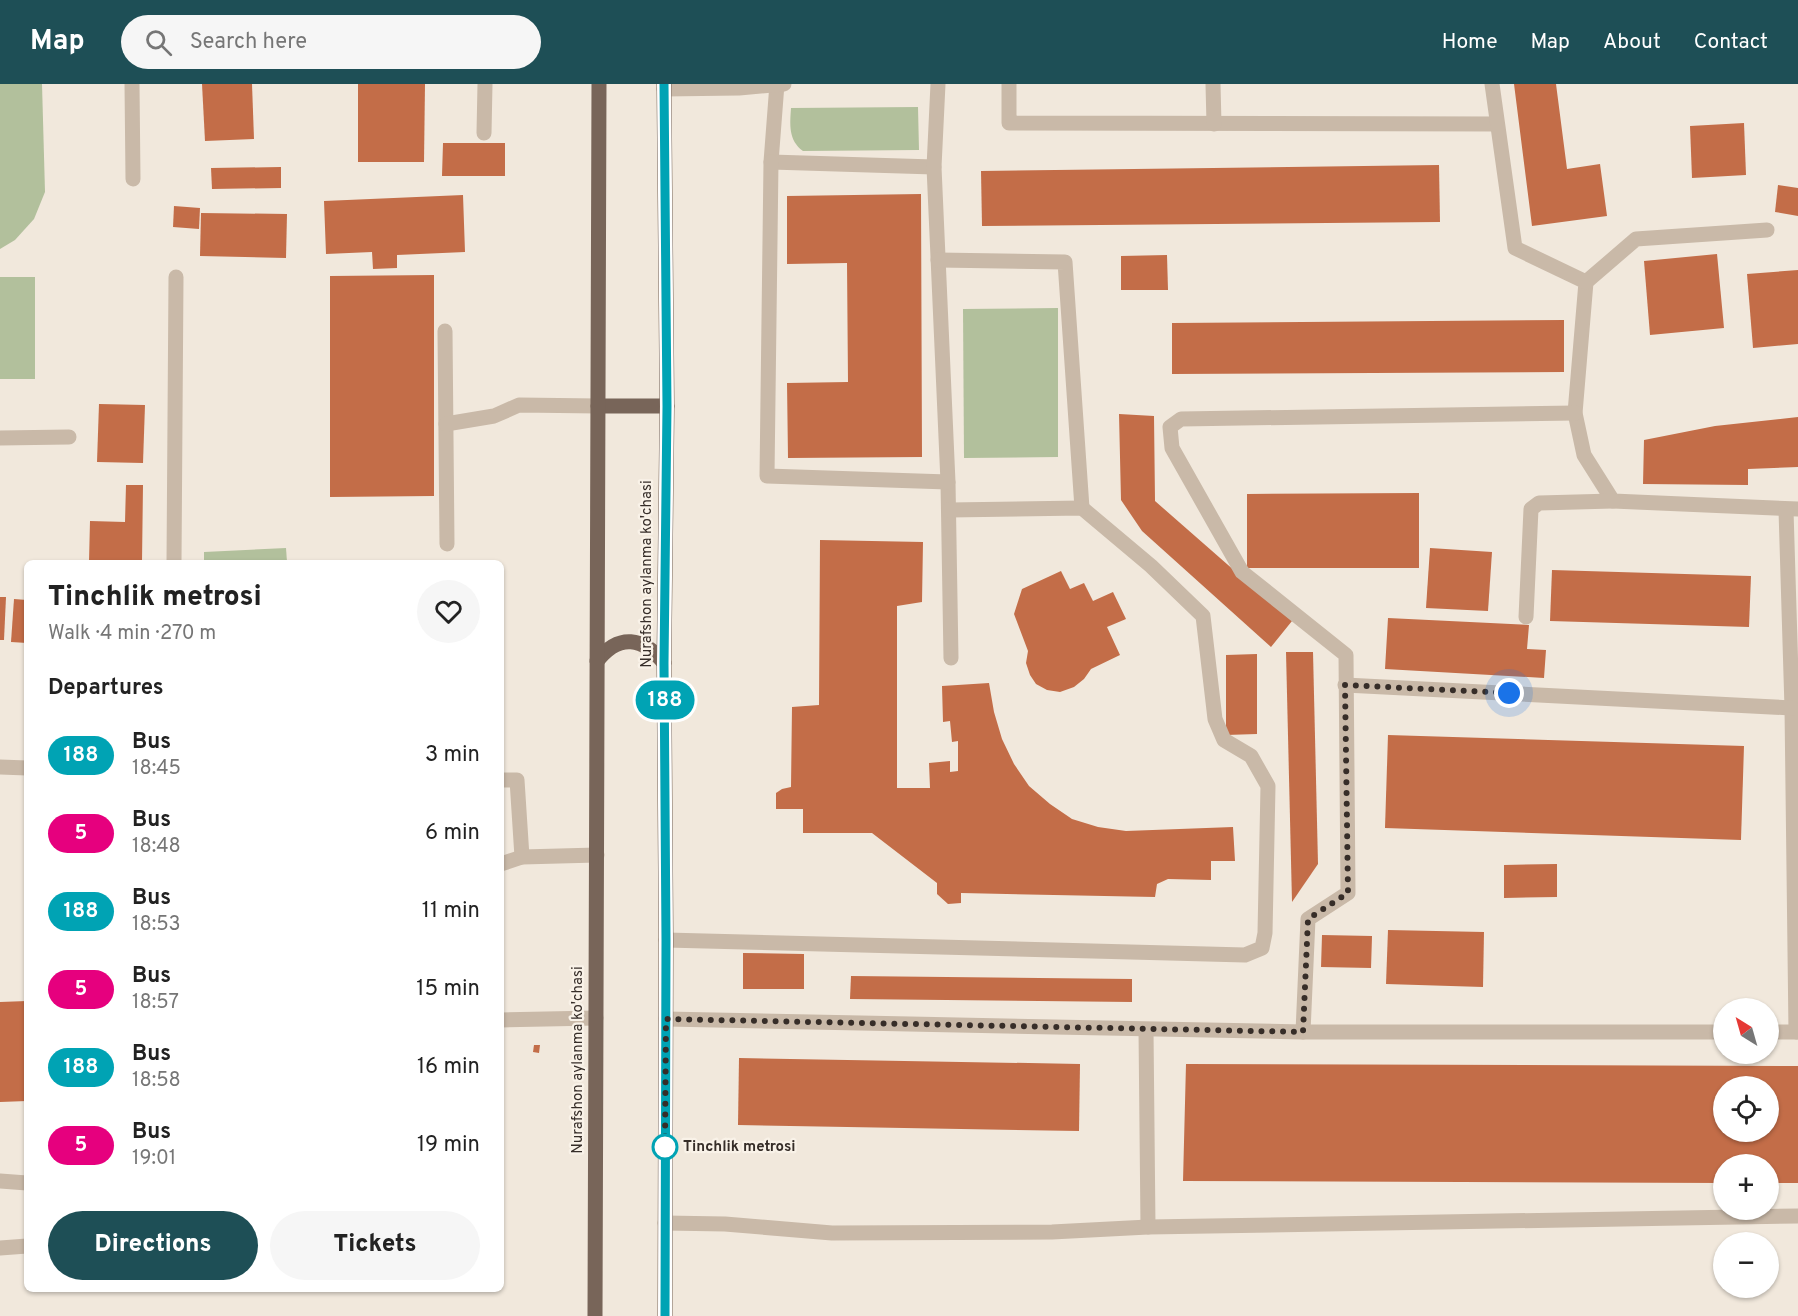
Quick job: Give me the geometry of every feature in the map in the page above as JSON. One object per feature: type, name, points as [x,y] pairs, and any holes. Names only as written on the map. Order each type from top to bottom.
[{"type":"main road","name":"Nurafshon aylanma ko'chasi","points":[[595,1316],[599,84]]},
{"type":"main road","name":"Nurafshon aylanma ko'chasi","points":[[664,87],[667,406],[664,663],[665,1316]]},
{"type":"main road","points":[[598,406],[667,406]]},
{"type":"main road","points":[[597,662],[611,648],[629,641],[649,647],[664,663]]},
{"type":"street","points":[[132,84],[133,179]]},
{"type":"street","points":[[484,133],[485,84]]},
{"type":"street","points":[[777,84],[771,162],[766,476],[948,482]]},
{"type":"street","points":[[664,87],[739,88],[784,84]]},
{"type":"street","points":[[938,84],[934,167],[949,510],[951,658]]},
{"type":"street","points":[[1009,84],[1009,123],[1497,124]]},
{"type":"street","points":[[1213,84],[1214,124]]},
{"type":"street","points":[[1492,84],[1515,248],[1586,282]]},
{"type":"street","points":[[771,162],[934,167]]},
{"type":"street","points":[[1613,501],[1584,455],[1575,413],[1586,282],[1636,239],[1767,230]]},
{"type":"street","points":[[938,260],[1065,262],[1082,508]]},
{"type":"street","points":[[174,560],[176,277]]},
{"type":"street","points":[[445,331],[447,544]]},
{"type":"street","points":[[446,424],[494,416],[519,405],[598,406]]},
{"type":"street","points":[[1303,1032],[1308,919],[1348,893],[1346,656],[1242,572],[1172,448],[1170,427],[1181,419],[1575,413]]},
{"type":"street","points":[[0,438],[69,437]]},
{"type":"street","points":[[1526,617],[1532,509],[1539,503],[1613,501],[1792,510],[1792,708],[1797,1032],[1779,1032]]},
{"type":"street","points":[[666,940],[1245,955],[1262,948],[1265,933],[1268,786],[1251,756],[1224,740],[1215,719],[1203,616],[1151,566],[1082,508],[949,510]]},
{"type":"street","points":[[1345,685],[1792,708]]},
{"type":"street","points":[[0,768],[24,768]]},
{"type":"street","points":[[504,780],[517,780],[522,857]]},
{"type":"street","points":[[504,863],[522,857],[597,855]]},
{"type":"street","points":[[504,1020],[596,1018]]},
{"type":"street","points":[[666,1019],[1303,1032],[1713,1032]]},
{"type":"street","points":[[1146,1030],[1148,1227]]},
{"type":"street","points":[[0,1181],[24,1183]]},
{"type":"street","points":[[665,1224],[725,1224],[832,1233],[1052,1232],[1148,1227],[1798,1216]]},
{"type":"street","points":[[0,1248],[24,1245]]},
{"type":"green space","points":[[0,84],[42,84],[45,192],[34,219],[15,240],[0,249]]},
{"type":"green space","points":[[918,107],[919,150],[803,151],[792,137],[791,108]]},
{"type":"green space","points":[[0,277],[35,277],[35,379],[0,379]]},
{"type":"green space","points":[[1058,308],[1058,457],[964,458],[963,309]]},
{"type":"green space","points":[[286,548],[287,560],[204,560],[204,552]]},
{"type":"building","points":[[202,84],[252,84],[254,139],[205,141]]},
{"type":"building","points":[[358,84],[425,84],[424,162],[358,162]]},
{"type":"building","points":[[1514,84],[1556,84],[1567,169],[1600,164],[1607,216],[1532,226]]},
{"type":"building","points":[[1744,123],[1746,175],[1692,178],[1690,126]]},
{"type":"building","points":[[443,143],[505,143],[505,176],[442,176]]},
{"type":"building","points":[[1439,165],[1440,222],[982,226],[981,171]]},
{"type":"building","points":[[281,167],[281,188],[212,189],[211,168]]},
{"type":"building","points":[[1778,185],[1798,188],[1798,216],[1775,212]]},
{"type":"building","points":[[921,194],[922,457],[788,458],[787,383],[848,382],[847,263],[787,264],[787,196]]},
{"type":"building","points":[[463,195],[465,252],[397,255],[397,268],[373,269],[372,252],[326,254],[324,201]]},
{"type":"building","points":[[174,206],[200,208],[199,229],[173,227]]},
{"type":"building","points":[[201,213],[287,214],[286,258],[200,256]]},
{"type":"building","points":[[1717,254],[1724,328],[1650,335],[1644,261]]},
{"type":"building","points":[[1167,255],[1168,290],[1121,290],[1121,256]]},
{"type":"building","points":[[1798,270],[1798,344],[1753,348],[1747,274]]},
{"type":"building","points":[[434,275],[434,496],[330,497],[330,276]]},
{"type":"building","points":[[1564,320],[1564,372],[1172,374],[1172,323]]},
{"type":"building","points":[[99,404],[145,405],[143,463],[97,462]]},
{"type":"building","points":[[1119,414],[1154,416],[1155,501],[1292,621],[1271,647],[1142,531],[1121,500]]},
{"type":"building","points":[[1798,417],[1798,467],[1748,469],[1748,485],[1643,484],[1644,440],[1715,426]]},
{"type":"building","points":[[126,485],[143,485],[142,560],[89,560],[90,521],[125,522]]},
{"type":"building","points":[[1419,493],[1419,568],[1247,568],[1247,494]]},
{"type":"building","points":[[820,540],[923,542],[922,602],[897,606],[897,788],[930,788],[929,763],[950,761],[950,772],[958,771],[958,741],[952,742],[950,721],[943,722],[942,686],[989,683],[1002,739],[1014,764],[1029,786],[1050,804],[1072,819],[1098,827],[1126,831],[1233,827],[1235,861],[1211,861],[1211,880],[1168,879],[1157,884],[1155,897],[961,893],[961,903],[948,904],[937,894],[937,883],[872,833],[803,833],[803,809],[776,809],[776,793],[791,787],[792,707],[819,705]]},
{"type":"building","points":[[1430,548],[1492,552],[1488,611],[1426,608]]},
{"type":"building","points":[[1552,570],[1751,576],[1749,627],[1550,621]]},
{"type":"building","points":[[1061,571],[1070,589],[1084,583],[1093,601],[1113,592],[1126,619],[1107,627],[1120,655],[1091,669],[1074,687],[1060,692],[1047,690],[1036,684],[1030,675],[1026,663],[1028,651],[1014,614],[1022,589]]},
{"type":"building","points":[[0,597],[6,597],[4,640],[0,640]]},
{"type":"building","points":[[14,599],[24,600],[24,643],[11,642]]},
{"type":"building","points":[[1388,618],[1529,625],[1527,649],[1546,650],[1544,678],[1385,669]]},
{"type":"building","points":[[1286,652],[1313,652],[1318,864],[1292,902]]},
{"type":"building","points":[[1257,654],[1257,734],[1226,735],[1226,655]]},
{"type":"building","points":[[1388,735],[1744,746],[1741,840],[1385,828]]},
{"type":"building","points":[[1557,864],[1557,897],[1504,898],[1504,865]]},
{"type":"building","points":[[1388,930],[1484,932],[1483,987],[1386,984]]},
{"type":"building","points":[[1322,935],[1372,936],[1371,968],[1321,967]]},
{"type":"building","points":[[743,953],[804,954],[804,989],[743,989]]},
{"type":"building","points":[[851,976],[1132,979],[1132,1002],[850,999]]},
{"type":"building","points":[[24,1001],[24,1101],[0,1102],[0,1002]]},
{"type":"building","points":[[534,1045],[540,1045],[539,1053],[533,1052]]},
{"type":"building","points":[[739,1058],[1080,1064],[1079,1131],[738,1125]]},
{"type":"building","points":[[1186,1064],[1798,1066],[1798,1183],[1779,1183],[1779,1154],[1713,1154],[1713,1183],[1183,1181]]},
{"type":"bus line","name":"188","points":[[664,84],[667,406],[664,663],[665,1316]]},
{"type":"place","name":"Tinchlik metrosi","points":[[665,1147]]},
{"type":"route","points":[[665,1147],[666,1019],[1303,1032],[1308,919],[1348,893],[1345,685],[1509,693]]}]
